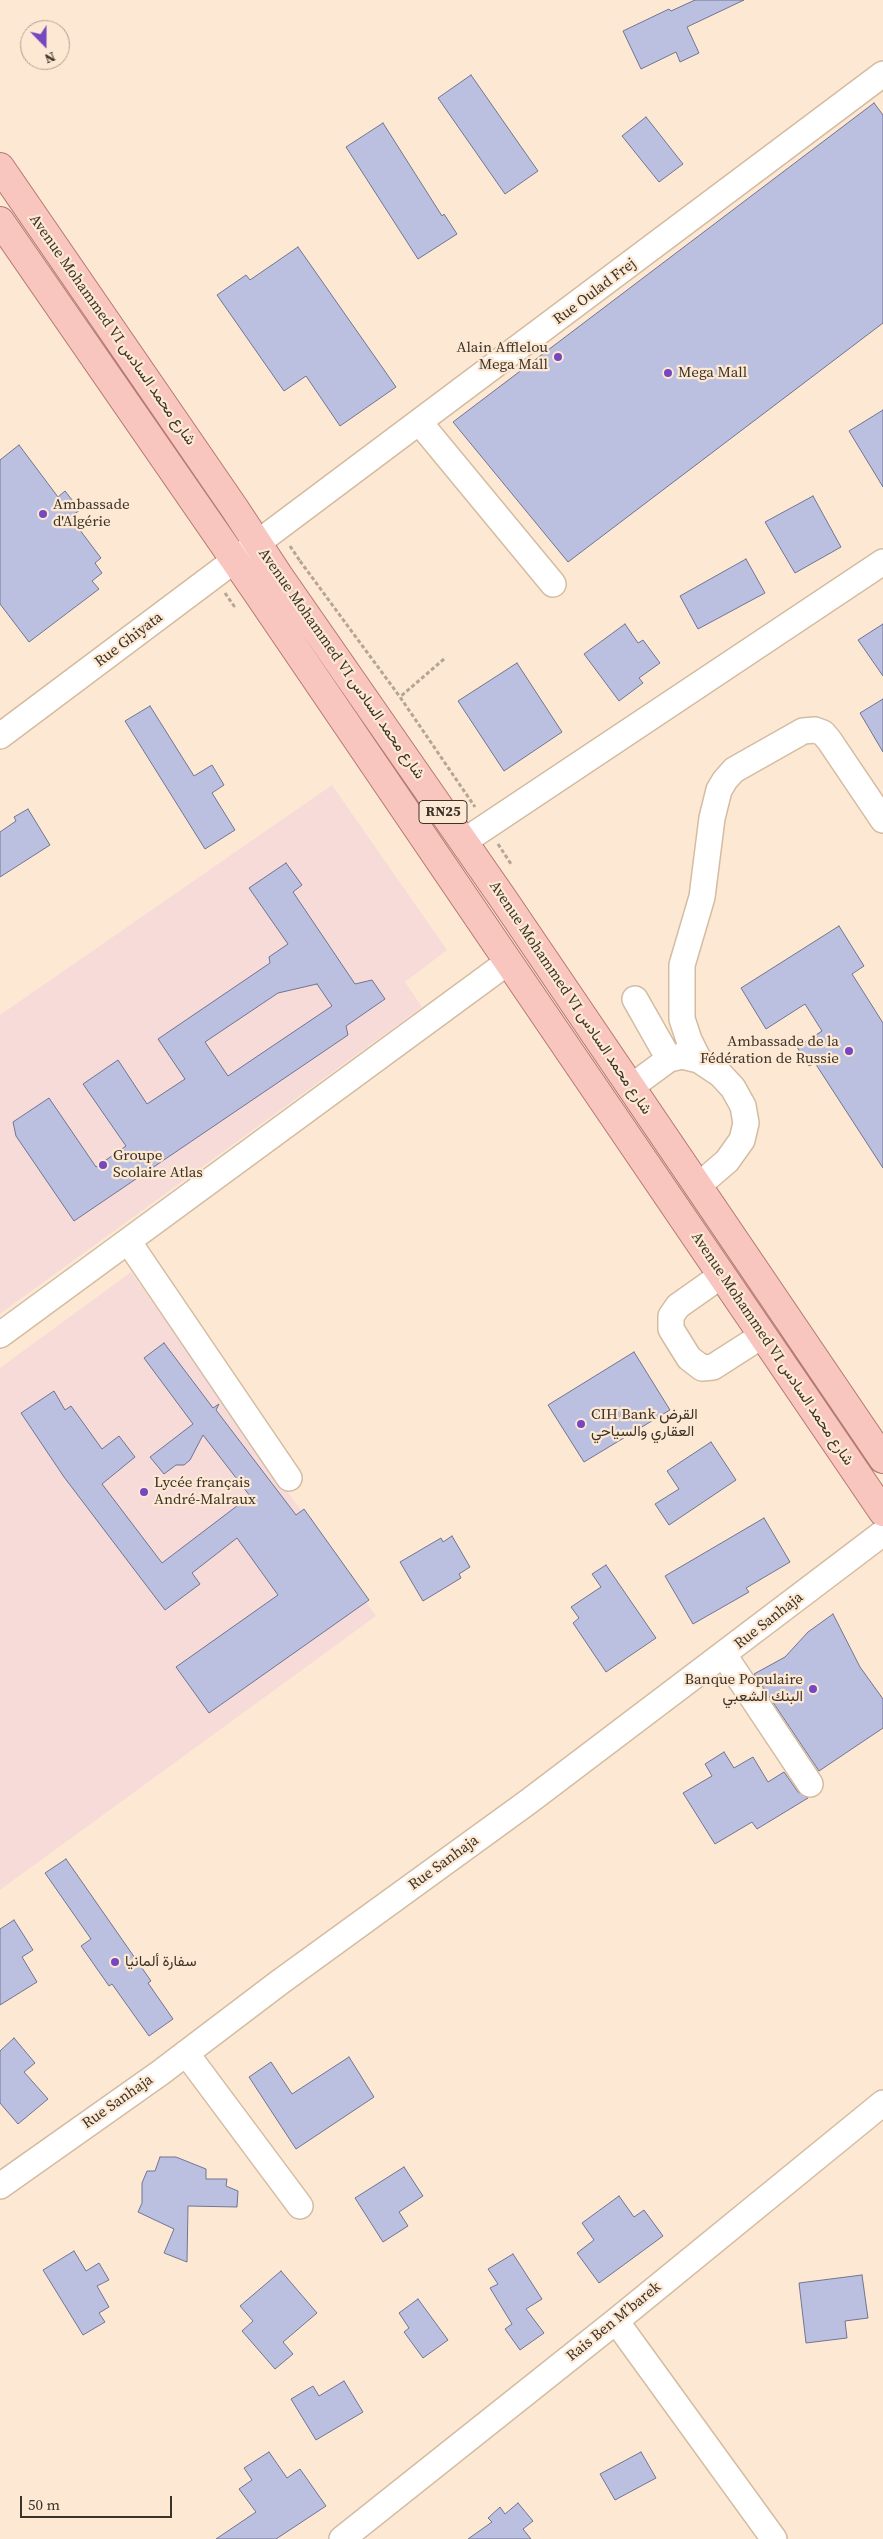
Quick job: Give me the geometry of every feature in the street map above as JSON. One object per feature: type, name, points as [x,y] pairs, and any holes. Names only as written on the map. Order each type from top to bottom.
[{"type":"main road","name":"Avenue Mohammed VI شارع محمد السادس","points":[[0,167],[631,1087],[883,1459]]},
{"type":"main road","name":"Avenue Mohammed VI شارع محمد السادس","points":[[0,221],[235,561],[883,1512]]},
{"type":"street","name":"Rue Oulad Frej","points":[[258,544],[879,86]]},
{"type":"street","points":[[420,423],[553,584]]},
{"type":"street","name":"Rue Ghiyata","points":[[0,736],[258,544]]},
{"type":"street","points":[[463,842],[883,562]]},
{"type":"street","points":[[699,1060],[688,1040],[682,1018],[682,965],[702,898],[712,818],[719,790],[725,780],[734,770],[803,731],[815,730],[823,733],[829,740],[883,820]]},
{"type":"street","points":[[0,1335],[508,962]]},
{"type":"street","points":[[635,999],[669,1060]]},
{"type":"street","points":[[631,1087],[669,1060],[682,1056],[699,1060],[720,1074],[733,1088],[743,1106],[746,1123],[742,1140],[727,1161],[698,1186]]},
{"type":"street","points":[[128,1241],[289,1478]]},
{"type":"street","points":[[722,1275],[678,1306],[671,1316],[671,1329],[689,1358],[702,1368],[713,1367],[762,1335]]},
{"type":"street","name":"Rue Sanhaja","points":[[0,2186],[186,2053],[724,1655],[883,1533]]},
{"type":"street","points":[[724,1655],[810,1784]]},
{"type":"street","points":[[186,2053],[300,2206]]},
{"type":"street","name":"Rais Ben M’barek","points":[[342,2539],[616,2321],[883,2103]]},
{"type":"street","points":[[616,2321],[774,2539]]},
{"type":"path","points":[[300,561],[400,697],[488,826],[515,871]]},
{"type":"path","points":[[400,697],[444,659]]},
{"type":"shaded area","name":"Groupe Scolaire Atlas","points":[[332,785],[447,950],[405,982],[422,1007],[0,1314],[0,1015]]},
{"type":"shaded area","name":"Lycée français André-Malraux","points":[[131,1272],[376,1616],[0,1890],[0,1368]]},
{"type":"building","points":[[695,0],[744,0],[687,27],[699,53],[680,62],[676,52],[641,69],[623,31],[669,9],[671,11]]},
{"type":"building","points":[[471,75],[538,171],[505,194],[438,98]]},
{"type":"building","name":"Mega Mall","points":[[874,103],[883,115],[883,323],[568,562],[453,422]]},
{"type":"building","points":[[646,117],[683,164],[659,182],[622,136]]},
{"type":"building","points":[[383,123],[442,216],[444,214],[457,234],[418,259],[346,147]]},
{"type":"building","points":[[298,247],[396,387],[340,426],[306,376],[284,391],[217,295],[246,275],[250,280]]},
{"type":"building","points":[[883,410],[883,487],[849,431]]},
{"type":"building","points":[[19,445],[58,497],[65,491],[80,510],[70,517],[101,558],[95,563],[102,573],[92,581],[99,589],[29,642],[0,604],[0,460]]},
{"type":"building","points":[[813,496],[841,547],[795,573],[765,522]]},
{"type":"building","points":[[746,559],[765,593],[698,629],[680,596]]},
{"type":"building","points":[[625,624],[638,643],[643,640],[660,663],[639,678],[643,683],[619,701],[584,654]]},
{"type":"building","points":[[883,624],[883,676],[858,640]]},
{"type":"building","points":[[517,663],[562,732],[504,771],[458,701]]},
{"type":"building","points":[[883,699],[883,752],[860,713]]},
{"type":"building","points":[[150,706],[194,776],[212,765],[224,785],[212,793],[235,830],[205,849],[125,721]]},
{"type":"building","points":[[28,809],[50,845],[0,877],[0,832],[16,821],[14,817]]},
{"type":"building","points":[[286,863],[302,885],[293,892],[355,984],[372,980],[385,999],[346,1026],[348,1035],[74,1221],[16,1136],[13,1122],[49,1098],[96,1167],[126,1146],[83,1084],[118,1060],[147,1104],[185,1079],[158,1039],[270,963],[269,957],[288,944],[249,888]],"holes":[[[317,984],[332,1006],[228,1076],[205,1042],[278,993]]]},
{"type":"building","points":[[839,926],[864,966],[852,974],[883,1023],[883,1168],[815,1063],[809,1066],[797,1047],[822,1031],[805,1004],[766,1029],[741,988]]},
{"type":"building","points":[[164,1343],[213,1408],[219,1404],[216,1410],[296,1515],[304,1509],[369,1600],[209,1713],[176,1667],[278,1595],[237,1538],[192,1573],[200,1584],[165,1610],[64,1477],[21,1413],[54,1391],[65,1410],[71,1406],[102,1449],[119,1436],[135,1457],[102,1484],[162,1563],[250,1496],[203,1435],[190,1460],[184,1465],[176,1465],[164,1474],[150,1457],[193,1424],[144,1358]]},
{"type":"building","points":[[634,1352],[670,1410],[584,1462],[548,1405]]},
{"type":"building","points":[[711,1442],[736,1480],[669,1525],[655,1504],[679,1489],[667,1471]]},
{"type":"building","points":[[764,1518],[790,1562],[746,1588],[749,1592],[693,1624],[665,1576]]},
{"type":"building","points":[[452,1536],[470,1567],[459,1574],[461,1578],[423,1601],[400,1562],[441,1538],[443,1542]]},
{"type":"building","points":[[606,1565],[656,1638],[606,1672],[573,1623],[579,1618],[571,1607],[601,1587],[592,1574]]},
{"type":"building","name":"Banque Populaire البنك الشعبي","points":[[833,1614],[860,1667],[883,1699],[883,1728],[819,1771],[754,1674],[785,1657],[808,1632]]},
{"type":"building","points":[[724,1752],[734,1768],[753,1757],[768,1782],[784,1772],[798,1792],[808,1798],[757,1829],[752,1822],[715,1844],[683,1793],[712,1776],[705,1764]]},
{"type":"building","name":"سفارة ألمانيا","points":[[66,1859],[151,1981],[148,1983],[173,2019],[149,2036],[112,1984],[109,1986],[81,1946],[91,1939],[45,1873]]},
{"type":"building","points":[[14,1920],[33,1950],[22,1957],[37,1982],[0,2005],[0,1929]]},
{"type":"building","points":[[14,2038],[35,2063],[24,2072],[48,2099],[18,2124],[0,2103],[0,2051]]},
{"type":"building","points":[[349,2057],[374,2097],[296,2149],[249,2077],[271,2062],[292,2094]]},
{"type":"building","points":[[160,2157],[176,2157],[206,2169],[206,2179],[227,2179],[226,2186],[238,2191],[237,2207],[188,2206],[187,2262],[164,2253],[174,2229],[138,2212],[142,2203],[142,2183],[147,2171],[155,2171]]},
{"type":"building","points":[[404,2167],[423,2196],[399,2212],[408,2226],[383,2242],[355,2198]]},
{"type":"building","points":[[619,2196],[634,2217],[644,2210],[663,2236],[599,2283],[577,2253],[594,2240],[582,2223]]},
{"type":"building","points":[[74,2251],[86,2271],[99,2263],[109,2280],[97,2286],[109,2307],[99,2313],[105,2322],[83,2335],[43,2270]]},
{"type":"building","points":[[513,2254],[542,2299],[526,2309],[544,2333],[520,2350],[505,2329],[512,2324],[490,2288],[498,2284],[488,2269]]},
{"type":"building","points":[[281,2271],[317,2313],[283,2342],[293,2354],[275,2369],[242,2331],[253,2321],[240,2306]]},
{"type":"building","points":[[862,2275],[868,2318],[845,2321],[847,2338],[806,2343],[799,2283]]},
{"type":"building","points":[[418,2299],[448,2340],[423,2358],[404,2332],[409,2328],[399,2313]]},
{"type":"building","points":[[344,2381],[363,2412],[316,2440],[291,2399],[313,2386],[319,2396]]},
{"type":"building","points":[[269,2452],[287,2478],[300,2469],[326,2506],[276,2539],[216,2539],[256,2512],[239,2489],[252,2480],[244,2468]]},
{"type":"building","points":[[641,2452],[656,2478],[615,2500],[600,2474]]},
{"type":"building","points":[[518,2503],[533,2521],[523,2529],[531,2539],[468,2539],[492,2522],[488,2518],[500,2507],[505,2514]]},
{"type":"place","name":"Alain Afflelou Mega Mall","points":[[558,357]]},
{"type":"place","name":"Mega Mall","points":[[668,373]]},
{"type":"place","name":"Ambassade d'Algérie","points":[[43,514]]},
{"type":"place","name":"Ambassade de la Fédération de Russie","points":[[849,1051]]},
{"type":"place","name":"Groupe Scolaire Atlas","points":[[103,1165]]},
{"type":"place","name":"CIH Bank القرض العقاري والسياحي","points":[[581,1424]]},
{"type":"place","name":"Lycée français André-Malraux","points":[[144,1492]]},
{"type":"place","name":"Banque Populaire البنك الشعبي","points":[[813,1689]]},
{"type":"place","name":"سفارة ألمانيا","points":[[115,1962]]}]
